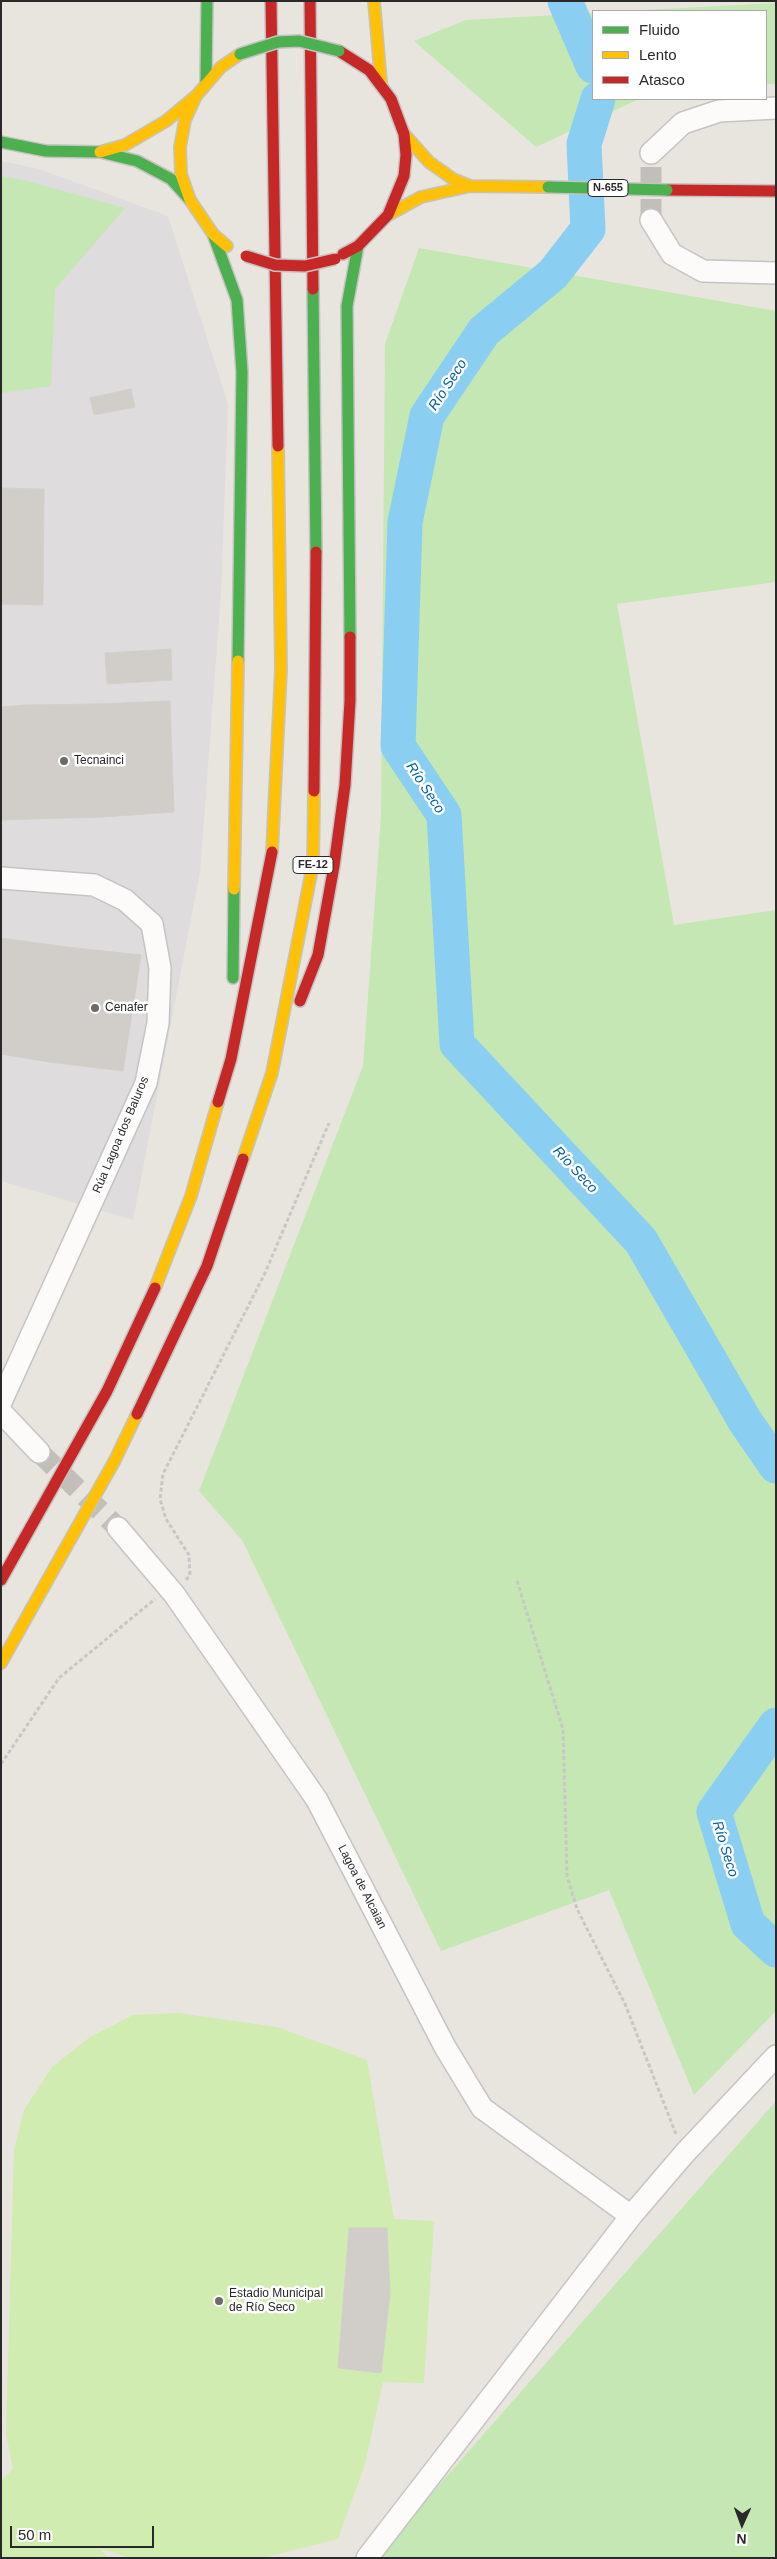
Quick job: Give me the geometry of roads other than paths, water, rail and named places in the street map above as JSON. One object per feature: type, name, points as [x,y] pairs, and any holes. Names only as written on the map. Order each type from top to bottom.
[{"type":"main road","points":[[206,82],[207,1]]},
{"type":"main road","points":[[1,1580],[107,1391],[167,1262],[192,1196],[231,1059],[273,847],[281,669],[271,1]]},
{"type":"main road","name":"FE-12","points":[[1,1663],[115,1460],[208,1266],[272,1073],[313,864],[316,646],[310,1]]},
{"type":"main road","points":[[374,1],[381,83]]},
{"type":"main road","points":[[190,200],[181,174],[180,147],[185,120],[196,96],[206,82],[221,67],[240,54],[278,42],[299,41],[339,51],[368,70],[381,83],[395,107],[404,134],[406,154],[404,176],[398,196],[388,215],[374,232],[358,246],[335,258],[305,266],[275,265],[246,256],[213,234]]},
{"type":"main road","points":[[100,152],[125,145],[159,126],[196,96]]},
{"type":"main road","points":[[404,134],[429,162],[453,179],[470,186]]},
{"type":"main road","points":[[1,142],[46,151],[100,152],[137,161],[171,179],[190,200],[213,234],[236,300],[242,372],[236,868],[231,1059]]},
{"type":"main road","points":[[388,215],[421,197],[470,186]]},
{"type":"main road","name":"N-655","points":[[470,186],[776,191]]},
{"type":"main road","points":[[272,1073],[318,955],[334,866],[345,785],[350,701],[347,306],[358,246]]},
{"type":"street","points":[[651,154],[684,123],[719,111],[776,108]]},
{"type":"street","points":[[651,220],[672,254],[703,271],[776,274]]},
{"type":"street","name":"Rúa Lagoa dos Baluros","points":[[1,878],[94,885],[125,900],[152,924],[160,968],[158,1023],[146,1083],[1,1402]]},
{"type":"street","points":[[1,1412],[39,1452]]},
{"type":"street","name":"Lagoa de Alcaian","points":[[118,1528],[171,1591],[317,1800],[445,2047],[482,2108],[631,2216]]},
{"type":"street","points":[[368,2558],[631,2216],[684,2154],[776,2056]]},
{"type":"waterway","name":"Río Seco","points":[[565,1],[592,64]]},
{"type":"waterway","name":"Río Seco","points":[[598,100],[584,144],[588,229],[553,274],[484,331],[427,416],[405,522],[398,746],[444,815],[457,1044],[641,1241],[745,1421],[776,1466]]},
{"type":"waterway","name":"Río Seco","points":[[776,1725],[714,1812],[748,1924],[776,1950]]},
{"type":"tunnel","points":[[651,153],[651,220]]},
{"type":"tunnel","points":[[39,1452],[118,1528]]},
{"type":"place","name":"Tecnainci","points":[[64,761]]},
{"type":"place","name":"Cenafer","points":[[95,1008]]},
{"type":"place","name":"Estadio Municipal de Río Seco","points":[[219,2301]]}]
